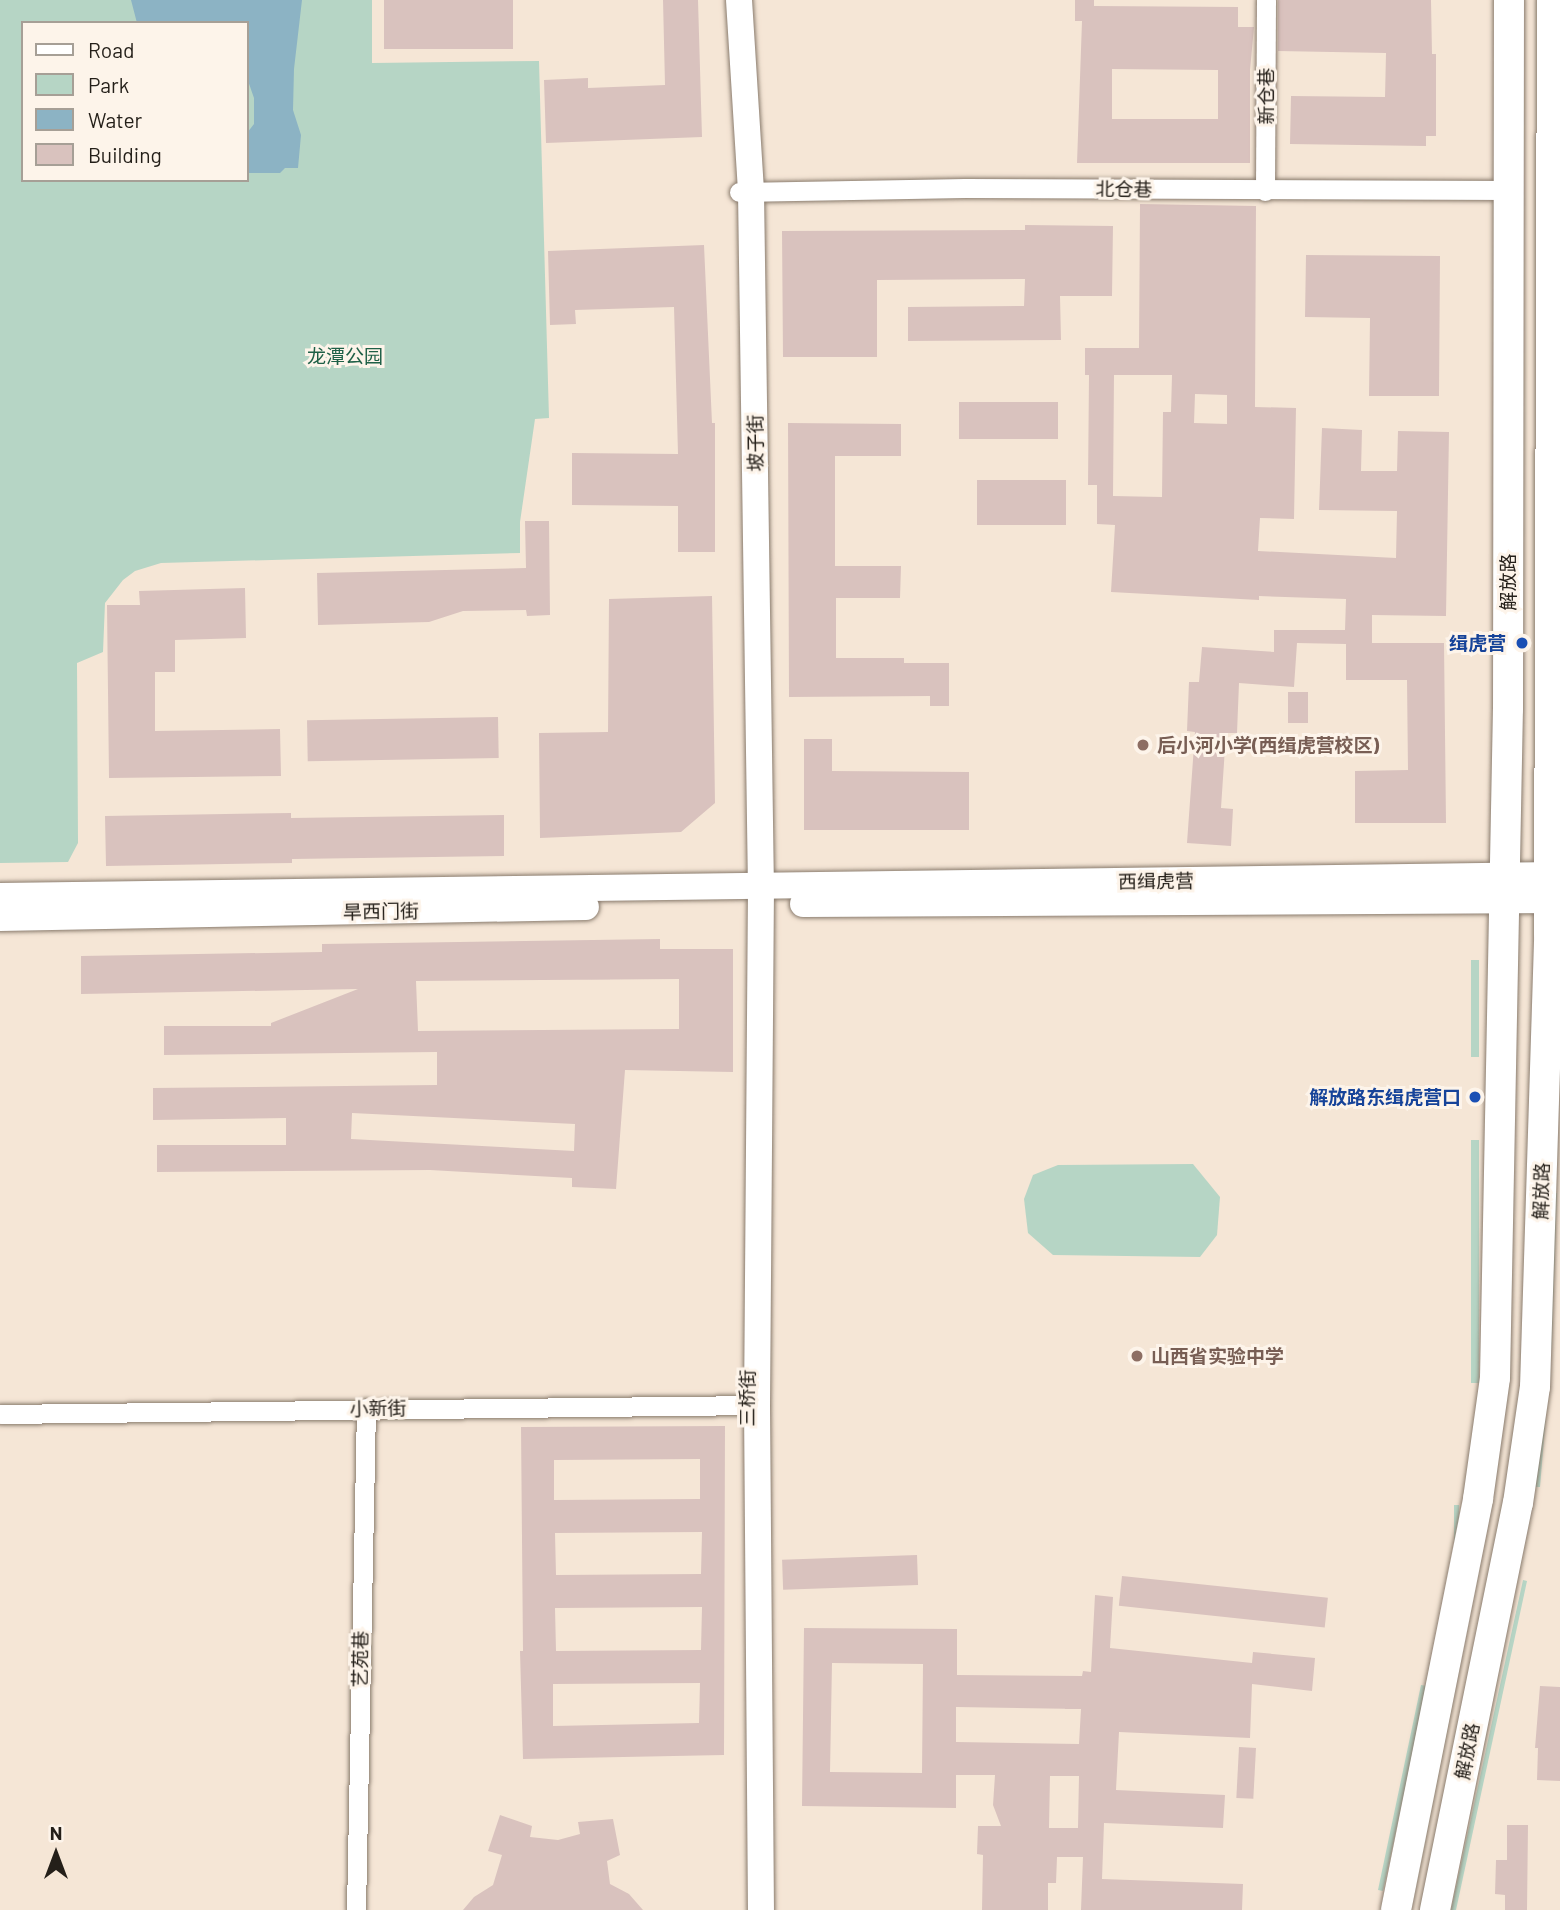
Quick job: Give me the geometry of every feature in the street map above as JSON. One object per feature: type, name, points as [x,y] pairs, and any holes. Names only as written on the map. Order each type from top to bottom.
[{"type":"main road","name":"解放路","points":[[1396,1910],[1478,1499],[1495,1378],[1504,887],[1510,0]]},
{"type":"main road","name":"解放路","points":[[1435,1910],[1529,1436],[1535,1387],[1551,1157],[1555,887],[1555,189],[1552,0]]},
{"type":"street","name":"坡子街","points":[[728,0],[745,192]]},
{"type":"street","name":"坡子街","points":[[739,0],[745,192],[756,895]]},
{"type":"street","name":"新仓巷","points":[[1265,191],[1266,0]]},
{"type":"street","name":"北仓巷","points":[[745,192],[965,188],[1510,190]]},
{"type":"street","name":"西缉虎营","points":[[756,895],[1555,887]]},
{"type":"street","name":"旱西门街","points":[[0,896],[756,895]]},
{"type":"street","name":"旱西门街","points":[[0,918],[756,895]]},
{"type":"street","name":"三桥街","points":[[750,1910],[756,895]]},
{"type":"street","name":"三桥街","points":[[752,1405],[761,1910]]},
{"type":"street","name":"小新街","points":[[0,1414],[752,1405]]},
{"type":"street","name":"艺苑巷","points":[[356,1910],[366,1408]]},
{"type":"green space","name":"龙潭公园","points":[[0,0],[372,0],[372,63],[539,61],[549,418],[535,419],[520,522],[520,553],[161,563],[135,571],[123,580],[105,603],[103,652],[77,663],[78,843],[68,862],[0,863]]},
{"type":"green space","points":[[1471,960],[1479,960],[1479,1057],[1471,1057]]},
{"type":"green space","points":[[1471,1140],[1479,1140],[1479,1383],[1471,1383]]},
{"type":"green space","points":[[1193,1164],[1220,1197],[1217,1235],[1200,1257],[1053,1255],[1028,1233],[1024,1199],[1033,1175],[1058,1165]]},
{"type":"green space","points":[[1550,1193],[1557,1193],[1552,1341],[1540,1487],[1535,1487]]},
{"type":"green space","points":[[1454,1505],[1459,1505],[1459,1550],[1454,1550]]},
{"type":"green space","points":[[1523,1580],[1527,1581],[1456,1910],[1451,1910]]},
{"type":"green space","points":[[1421,1685],[1427,1686],[1383,1891],[1378,1890]]},
{"type":"water","points":[[131,0],[302,0],[294,69],[293,110],[301,135],[298,168],[285,168],[280,173],[248,173],[248,132],[254,124],[254,98],[248,81],[248,21],[136,21]]},
{"type":"building","points":[[384,0],[513,0],[513,49],[384,49]]},
{"type":"building","points":[[663,0],[698,0],[702,137],[546,143],[544,80],[588,78],[588,88],[665,85]]},
{"type":"building","points":[[1075,0],[1094,0],[1094,6],[1238,7],[1238,27],[1254,27],[1250,70],[1250,163],[1077,163],[1082,21],[1075,21]],"holes":[[[1112,69],[1218,70],[1218,119],[1112,119]]]},
{"type":"building","points":[[1278,0],[1431,0],[1432,54],[1436,54],[1436,136],[1426,136],[1426,146],[1290,144],[1291,96],[1385,97],[1386,53],[1278,51]]},
{"type":"building","points":[[1140,204],[1256,206],[1255,407],[1296,408],[1294,519],[1260,518],[1258,551],[1396,558],[1397,511],[1319,510],[1322,428],[1362,430],[1361,471],[1397,471],[1398,431],[1449,432],[1446,616],[1372,615],[1372,643],[1444,643],[1446,823],[1355,823],[1355,771],[1408,770],[1407,680],[1346,680],[1346,644],[1297,643],[1294,687],[1239,683],[1237,733],[1226,733],[1221,808],[1233,809],[1231,846],[1187,843],[1195,732],[1187,731],[1189,682],[1199,682],[1202,647],[1274,652],[1274,630],[1345,630],[1346,599],[1259,596],[1259,600],[1111,592],[1115,525],[1097,524],[1097,485],[1088,485],[1089,375],[1085,375],[1085,348],[1139,348]],"holes":[[[1114,375],[1172,375],[1171,412],[1163,412],[1162,497],[1113,496]],[[1195,394],[1227,395],[1227,424],[1194,423]]]},
{"type":"building","points":[[1025,225],[1113,226],[1112,296],[1060,296],[1061,340],[908,341],[908,307],[1024,306],[1025,279],[877,280],[877,357],[783,357],[782,231],[1025,230]]},
{"type":"building","points":[[704,245],[712,423],[715,423],[715,552],[678,552],[678,506],[572,505],[572,453],[678,454],[674,307],[575,310],[576,324],[550,325],[548,251]]},
{"type":"building","points":[[1306,255],[1440,256],[1439,396],[1369,396],[1370,318],[1305,317]]},
{"type":"building","points":[[959,402],[1058,402],[1058,439],[959,439]]},
{"type":"building","points":[[788,423],[901,424],[901,456],[835,456],[835,566],[901,566],[900,598],[836,598],[836,658],[904,658],[904,663],[949,663],[949,706],[930,706],[930,696],[789,697]]},
{"type":"building","points":[[977,480],[1066,480],[1066,525],[977,525]]},
{"type":"building","points":[[525,521],[549,521],[550,615],[527,616],[526,610],[463,611],[429,622],[318,625],[317,573],[526,568]]},
{"type":"building","points":[[245,588],[246,638],[175,640],[175,672],[155,672],[155,731],[280,729],[281,776],[109,778],[107,605],[140,605],[139,591]]},
{"type":"building","points":[[712,596],[715,803],[681,832],[540,838],[539,733],[608,732],[609,599]]},
{"type":"building","points":[[1288,692],[1308,692],[1308,723],[1288,723]]},
{"type":"building","points":[[498,717],[499,758],[308,761],[307,720]]},
{"type":"building","points":[[804,739],[832,739],[832,771],[969,772],[969,830],[804,830]]},
{"type":"building","points":[[291,813],[291,818],[504,815],[504,856],[292,859],[292,863],[106,866],[105,816]]},
{"type":"building","points":[[660,939],[660,949],[733,949],[733,1072],[625,1070],[616,1189],[572,1187],[572,1178],[430,1170],[157,1172],[157,1145],[286,1145],[286,1118],[153,1120],[153,1088],[437,1085],[437,1052],[164,1055],[164,1026],[271,1026],[271,1023],[358,989],[81,994],[81,956],[322,952],[322,944]],"holes":[[[679,979],[679,1029],[418,1031],[416,981]],[[352,1113],[575,1124],[574,1151],[351,1139]]]},
{"type":"building","points":[[725,1426],[724,1755],[523,1759],[520,1651],[523,1651],[521,1427]],"holes":[[[700,1459],[700,1499],[554,1500],[554,1460]],[[702,1532],[701,1574],[556,1575],[555,1533]],[[702,1607],[701,1650],[556,1651],[555,1608]],[[700,1683],[699,1723],[553,1726],[553,1684]]]},
{"type":"building","points":[[917,1555],[918,1585],[783,1590],[782,1560]]},
{"type":"building","points":[[1122,1576],[1328,1598],[1325,1627],[1119,1606]]},
{"type":"building","points":[[1095,1595],[1113,1597],[1110,1648],[1252,1663],[1253,1652],[1315,1658],[1312,1691],[1252,1684],[1250,1738],[1119,1732],[1116,1790],[1225,1795],[1223,1828],[1104,1823],[1102,1879],[1243,1884],[1242,1910],[1081,1910],[1083,1857],[1057,1857],[1056,1883],[1048,1883],[1048,1910],[982,1910],[983,1855],[977,1854],[978,1826],[1001,1826],[993,1805],[995,1775],[956,1775],[956,1808],[802,1806],[804,1628],[957,1629],[957,1675],[1082,1676],[1083,1671],[1091,1672]],"holes":[[[832,1663],[923,1664],[922,1773],[830,1772]],[[956,1707],[1081,1709],[1079,1744],[956,1742]],[[1050,1776],[1079,1776],[1078,1828],[1049,1828]]]},
{"type":"building","points":[[1540,1686],[1560,1687],[1560,1781],[1537,1780],[1538,1748],[1535,1748]]},
{"type":"building","points":[[1239,1747],[1256,1748],[1253,1799],[1236,1798]]},
{"type":"building","points":[[500,1815],[532,1826],[530,1837],[558,1840],[580,1834],[578,1822],[613,1819],[620,1855],[607,1861],[610,1884],[629,1894],[643,1910],[463,1910],[474,1897],[493,1885],[502,1855],[488,1851]]},
{"type":"building","points":[[1507,1825],[1528,1825],[1527,1910],[1505,1910],[1505,1895],[1495,1894],[1496,1860],[1507,1860]]},
{"type":"place","name":"缉虎营","points":[[1522,643]]},
{"type":"place","name":"后小河小学(西缉虎营校区)","points":[[1143,745]]},
{"type":"place","name":"解放路东缉虎营口","points":[[1475,1097]]},
{"type":"place","name":"山西省实验中学","points":[[1137,1356]]}]
